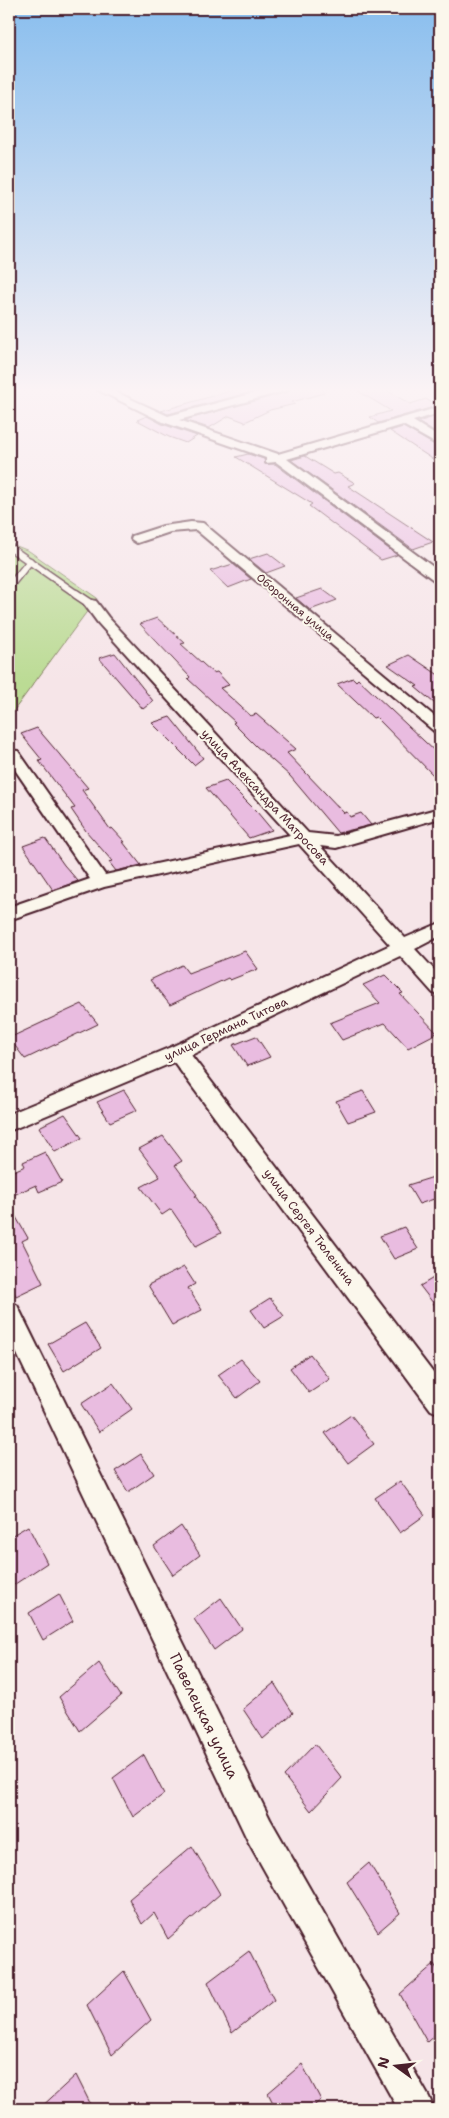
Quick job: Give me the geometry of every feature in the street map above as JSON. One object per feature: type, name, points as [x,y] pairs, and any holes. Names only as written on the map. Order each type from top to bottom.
[{"type":"street","points":[[312,487],[440,578]]},
{"type":"street","name":"Оборонная улица","points":[[137,538],[185,524],[198,526],[440,729]]},
{"type":"street","name":"улица Александра Матросова","points":[[91,604],[103,620],[302,838],[404,946],[440,988]]},
{"type":"street","points":[[10,755],[101,882]]},
{"type":"street","points":[[9,914],[101,882],[302,838],[336,842],[440,814]]},
{"type":"street","name":"улица Германа Титова","points":[[9,1123],[178,1052],[440,929]]},
{"type":"street","name":"улица Сергея Тюленина","points":[[178,1052],[440,1402]]},
{"type":"street","name":"Павелецкая улица","points":[[9,1312],[259,1830],[417,2109]]},
{"type":"lane","points":[[9,547],[91,604]]},
{"type":"lane","points":[[9,587],[30,561]]},
{"type":"green space","points":[[9,543],[29,551],[97,598],[9,717]]},
{"type":"building","points":[[284,487],[306,487],[397,555],[381,560],[309,506],[312,504]]},
{"type":"building","points":[[328,487],[349,487],[433,542],[413,549]]},
{"type":"building","points":[[268,553],[285,566],[266,573],[249,559]]},
{"type":"building","points":[[233,564],[251,579],[228,588],[210,571]]},
{"type":"building","points":[[322,589],[337,600],[310,610],[296,598]]},
{"type":"building","points":[[157,618],[185,643],[181,644],[213,673],[217,672],[229,685],[220,688],[251,716],[256,714],[296,749],[287,753],[344,813],[347,812],[350,817],[361,813],[371,825],[338,833],[290,776],[256,746],[233,723],[235,722],[188,679],[190,677],[140,624]]},
{"type":"building","points":[[115,653],[153,701],[143,709],[99,658]]},
{"type":"building","points":[[409,655],[440,676],[440,708],[415,687],[418,686],[388,665]]},
{"type":"building","points":[[353,678],[356,681],[358,679],[440,756],[440,782],[376,717],[373,718],[337,684]]},
{"type":"building","points":[[170,717],[203,758],[194,765],[152,723]]},
{"type":"building","points":[[37,728],[88,788],[82,790],[110,829],[112,828],[125,842],[123,842],[141,865],[116,871],[109,862],[112,861],[86,831],[71,809],[75,808],[39,761],[42,760],[21,734]]},
{"type":"building","points":[[226,781],[272,830],[249,838],[206,788]]},
{"type":"building","points":[[45,838],[78,881],[53,890],[23,846]]},
{"type":"building","points":[[245,951],[258,969],[230,980],[228,978],[170,1005],[150,980],[182,965],[188,973]]},
{"type":"building","points":[[385,975],[403,993],[400,994],[437,1033],[408,1048],[385,1023],[342,1040],[330,1023],[380,1003],[363,985]]},
{"type":"building","points":[[82,1004],[98,1024],[25,1059],[9,1038]]},
{"type":"building","points":[[256,1036],[270,1057],[247,1066],[233,1045]]},
{"type":"building","points":[[124,1090],[137,1110],[110,1122],[97,1102]]},
{"type":"building","points":[[363,1091],[376,1112],[348,1122],[336,1101]]},
{"type":"building","points":[[65,1114],[82,1138],[55,1152],[39,1127]]},
{"type":"building","points":[[163,1136],[182,1161],[175,1165],[221,1233],[196,1246],[171,1209],[162,1215],[141,1187],[160,1177],[139,1149]]},
{"type":"building","points":[[45,1152],[62,1182],[39,1192],[36,1185],[9,1197],[9,1173],[25,1166],[23,1162]]},
{"type":"building","points":[[440,1175],[440,1197],[419,1204],[408,1185]]},
{"type":"building","points":[[9,1205],[28,1238],[22,1241],[43,1283],[16,1296],[9,1282]]},
{"type":"building","points":[[404,1227],[418,1249],[394,1259],[380,1236]]},
{"type":"building","points":[[184,1267],[195,1284],[188,1288],[202,1310],[172,1325],[148,1285]]},
{"type":"building","points":[[440,1274],[440,1312],[420,1286]]},
{"type":"building","points":[[270,1298],[284,1316],[264,1328],[251,1310]]},
{"type":"building","points":[[85,1323],[101,1348],[64,1371],[48,1344]]},
{"type":"building","points":[[310,1354],[330,1379],[309,1393],[290,1368]]},
{"type":"building","points":[[241,1359],[260,1381],[237,1398],[218,1375]]},
{"type":"building","points":[[113,1383],[132,1409],[99,1432],[81,1404]]},
{"type":"building","points":[[351,1415],[374,1444],[348,1463],[325,1433]]},
{"type":"building","points":[[141,1454],[154,1474],[128,1492],[115,1471]]},
{"type":"building","points":[[400,1481],[425,1515],[400,1533],[375,1498]]},
{"type":"building","points":[[28,1526],[47,1563],[9,1588],[9,1537]]},
{"type":"building","points":[[181,1526],[200,1555],[173,1575],[154,1546]]},
{"type":"building","points":[[59,1594],[73,1621],[43,1640],[29,1613]]},
{"type":"building","points":[[221,1598],[242,1629],[214,1650],[194,1619]]},
{"type":"building","points":[[99,1663],[121,1696],[80,1731],[59,1697]]},
{"type":"building","points":[[274,1683],[293,1713],[263,1739],[243,1709]]},
{"type":"building","points":[[315,1744],[342,1778],[311,1811],[284,1776]]},
{"type":"building","points":[[144,1755],[164,1794],[133,1817],[113,1778]]},
{"type":"building","points":[[192,1846],[220,1894],[168,1939],[154,1913],[142,1924],[129,1899]]},
{"type":"building","points":[[369,1863],[400,1913],[378,1932],[347,1882]]},
{"type":"building","points":[[249,1951],[274,2000],[232,2033],[208,1982]]},
{"type":"building","points":[[434,1964],[440,1974],[440,2030],[427,2042],[400,1994]]},
{"type":"building","points":[[124,1971],[151,2020],[112,2055],[87,2005]]},
{"type":"building","points":[[302,2064],[321,2100],[310,2109],[276,2109],[268,2093]]},
{"type":"building","points":[[76,2075],[93,2109],[39,2109]]}]
